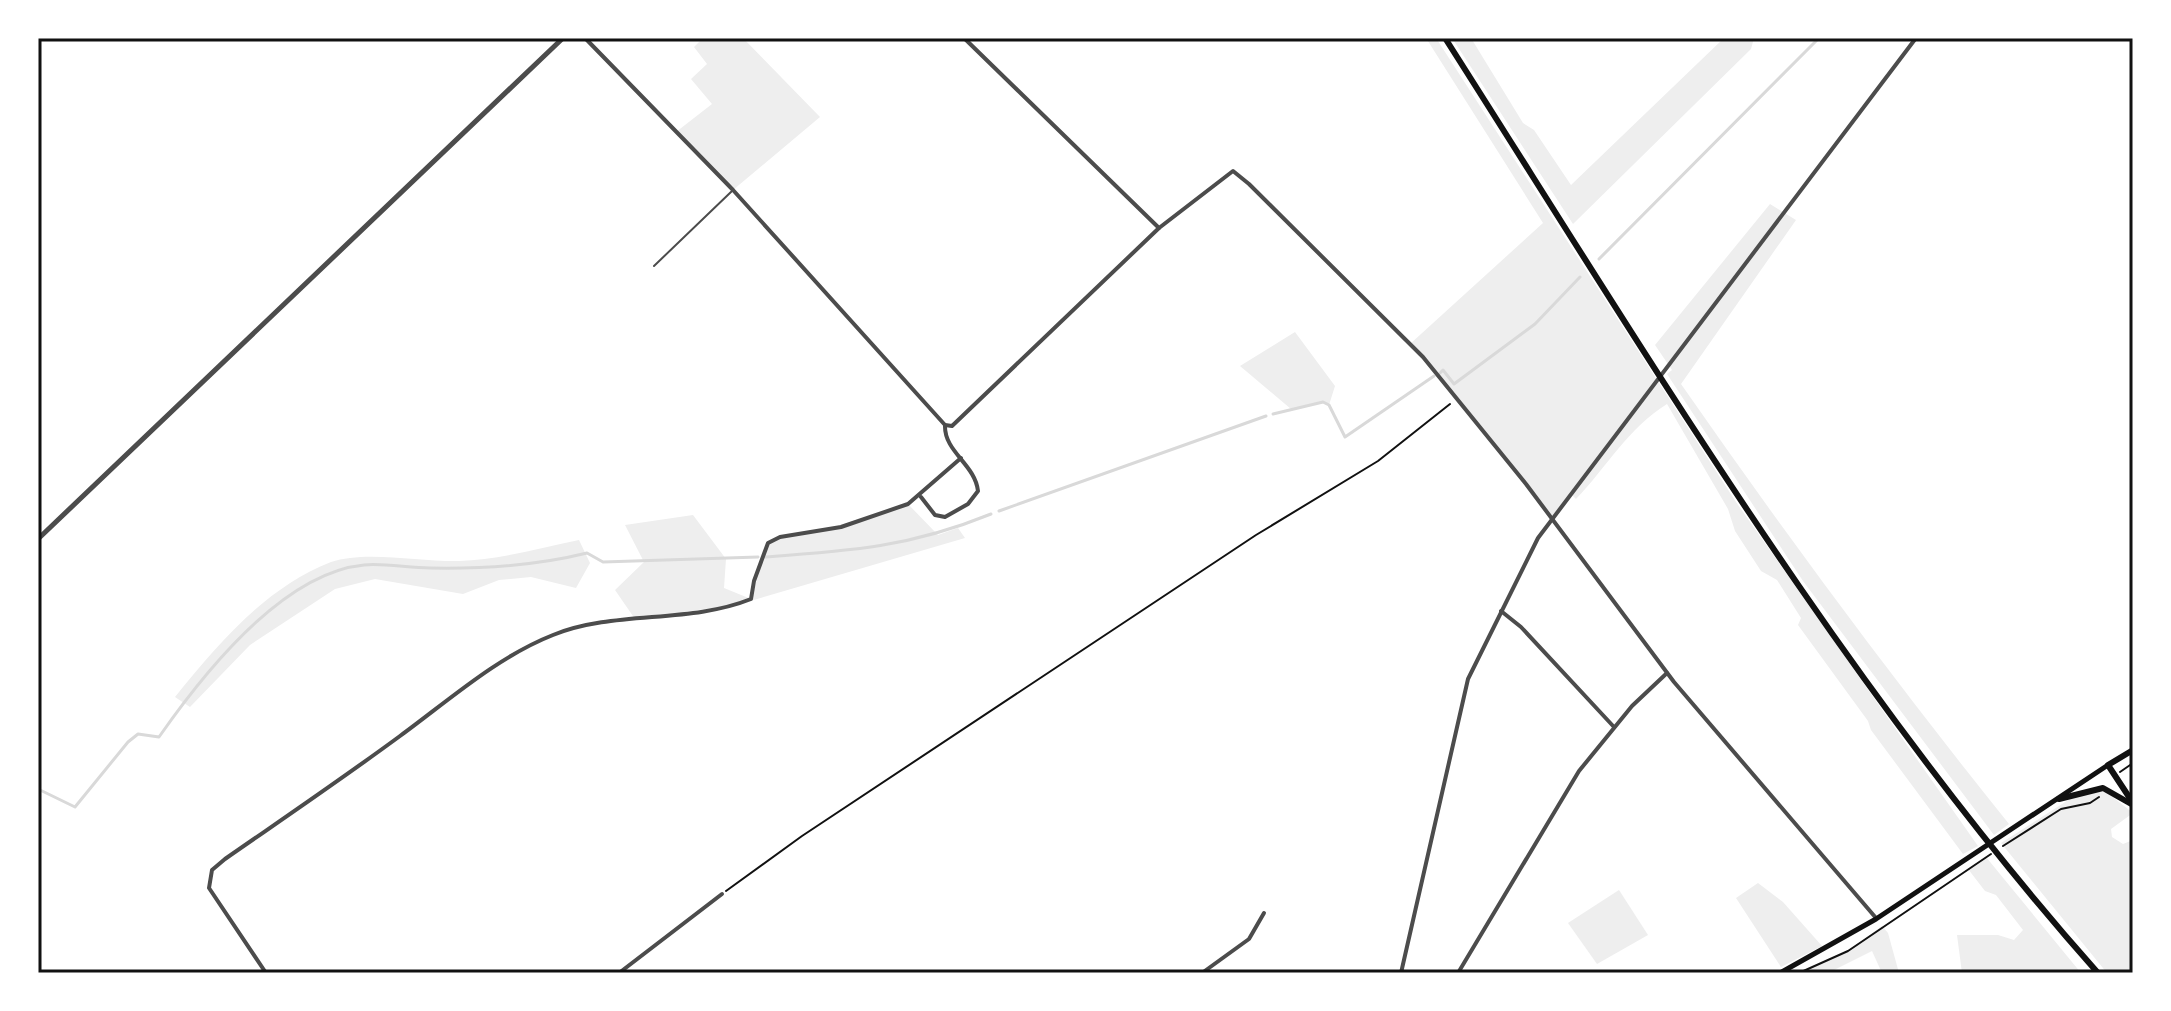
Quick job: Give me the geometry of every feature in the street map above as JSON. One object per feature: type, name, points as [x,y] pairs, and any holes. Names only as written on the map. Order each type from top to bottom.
[{"type":"main road","points":[[1445,38],[1766,536],[1865,678],[1979,832],[2098,973]]},
{"type":"main road","points":[[1780,973],[1876,919],[2133,750]]},
{"type":"main road","points":[[2108,765],[2133,804]]},
{"type":"main road","points":[[2059,799],[2103,788],[2133,804]]},
{"type":"street","points":[[38,539],[563,38]]},
{"type":"street","points":[[585,38],[733,190],[945,425],[952,426],[1159,228],[1233,171],[1395,328],[1456,399],[1667,673],[1768,796],[1876,919]]},
{"type":"street","points":[[964,38],[1159,228]]},
{"type":"street","points":[[1401,973],[1468,679],[1550,519],[1916,38]]},
{"type":"street","points":[[921,496],[935,515],[945,517],[973,500],[978,486],[945,438],[945,425]]},
{"type":"street","points":[[266,973],[209,888],[212,870],[225,859],[481,677],[532,645],[555,634],[590,625],[740,604],[751,599],[768,543],[780,537],[841,527],[921,496],[961,458]]},
{"type":"street","points":[[1501,611],[1521,627],[1614,727]]},
{"type":"street","points":[[1458,973],[1564,794],[1614,727],[1667,673]]},
{"type":"street","points":[[619,973],[722,894]]},
{"type":"street","points":[[1202,973],[1249,939],[1264,913]]},
{"type":"lane","points":[[654,266],[733,190]]},
{"type":"path","points":[[722,894],[802,836],[1256,535],[1378,461],[1456,399]]},
{"type":"path","points":[[2115,775],[2133,763]]},
{"type":"path","points":[[1799,973],[1848,951],[2043,819],[2061,809],[2097,799],[2103,788]]},
{"type":"shaded area","points":[[703,38],[743,38],[820,117],[733,190],[676,132],[712,104],[691,79],[707,64],[694,47]]},
{"type":"shaded area","points":[[1426,38],[1436,38],[1736,502],[1978,846],[1963,854],[1871,730],[1868,721],[1798,625],[1801,618],[1777,580],[1761,571],[1735,531],[1728,509],[1667,404],[1629,436],[1576,499],[1570,493],[1550,519],[1526,484],[1410,344],[1543,223]]},
{"type":"shaded area","points":[[1452,38],[1471,38],[1523,123],[1534,130],[1571,185],[1724,38],[1754,38],[1751,49],[1573,224]]},
{"type":"shaded area","points":[[1770,204],[1796,220],[1681,384],[1841,607],[2009,824],[1994,835],[1803,581],[1667,374],[1672,370],[1655,345]]},
{"type":"shaded area","points":[[1295,332],[1335,386],[1329,405],[1323,402],[1291,409],[1240,366]]},
{"type":"shaded area","points":[[908,504],[938,535],[958,528],[965,538],[740,604],[635,619],[615,590],[644,562],[625,525],[693,515],[726,559],[724,588],[751,599],[768,543],[780,537],[841,527]]},
{"type":"shaded area","points":[[579,540],[590,563],[576,588],[531,577],[499,580],[463,594],[375,579],[335,589],[250,645],[190,707],[175,697],[226,637],[264,602],[285,586],[331,562],[360,557],[474,560]]},
{"type":"shaded area","points":[[2105,791],[2133,813],[2111,829],[2112,837],[2123,844],[2133,840],[2133,973],[2107,973],[2001,843],[2073,797]]},
{"type":"shaded area","points":[[1986,857],[2081,973],[1962,973],[1957,935],[1998,935],[2014,940],[2023,930],[1996,895],[1985,891],[1968,869]]},
{"type":"shaded area","points":[[1758,883],[1783,902],[1822,946],[1781,967],[1736,898]]},
{"type":"shaded area","points":[[1619,890],[1648,935],[1597,964],[1568,923]]},
{"type":"shaded area","points":[[1882,926],[1888,933],[1899,973],[1882,973],[1872,951],[1828,973],[1799,973],[1848,951]]},
{"type":"waterway","points":[[1599,259],[1819,38]]},
{"type":"waterway","points":[[1440,373],[1443,370],[1454,384],[1535,324],[1580,277]]},
{"type":"waterway","points":[[1273,414],[1323,402],[1329,405],[1345,437],[1434,376]]},
{"type":"waterway","points":[[999,511],[1266,416]]},
{"type":"waterway","points":[[765,557],[907,541],[991,514]]},
{"type":"waterway","points":[[38,789],[75,807],[128,742],[138,734],[159,737],[198,685],[247,630],[304,586],[333,572],[364,565],[422,568],[509,566],[587,553],[603,562],[758,557]]}]
